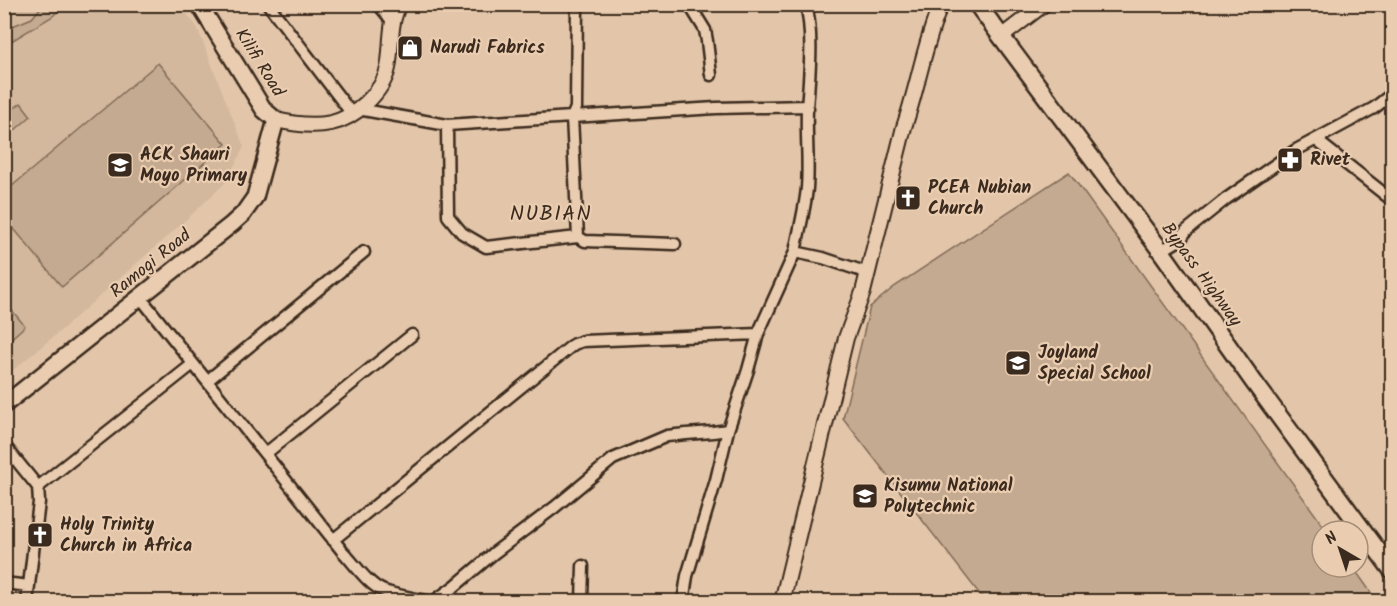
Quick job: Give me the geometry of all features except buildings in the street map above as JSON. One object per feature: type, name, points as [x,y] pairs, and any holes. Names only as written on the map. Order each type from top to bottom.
[{"type":"main road","name":"Kilifi Road","points":[[199,4],[264,110],[276,120]]},
{"type":"main road","name":"Bypass Highway","points":[[977,4],[1161,251],[1392,570]]},
{"type":"main road","name":"Ramogi Road","points":[[4,405],[243,214],[255,197],[276,120]]},
{"type":"street","points":[[268,4],[355,112],[447,125],[716,108],[807,106],[808,108]]},
{"type":"street","points":[[378,4],[393,22]]},
{"type":"street","name":"Kilifi Road","points":[[276,120],[296,124],[331,123],[355,112],[369,101],[380,88],[388,69],[393,22],[398,4]]},
{"type":"street","points":[[577,4],[576,108],[572,117],[578,237]]},
{"type":"street","points":[[688,4],[705,30],[711,75]]},
{"type":"street","points":[[683,602],[687,576],[758,334],[795,252],[807,189],[810,54],[806,4]]},
{"type":"street","points":[[782,602],[846,338],[863,292],[901,136],[941,4]]},
{"type":"street","points":[[1001,37],[1044,4]]},
{"type":"street","points":[[1161,251],[1181,238],[1186,231],[1226,199],[1296,150],[1374,108],[1392,94]]},
{"type":"street","points":[[447,125],[448,216],[462,233],[486,247],[578,237],[585,241],[675,244]]},
{"type":"street","points":[[1316,140],[1392,200]]},
{"type":"street","points":[[207,381],[364,252]]},
{"type":"street","points":[[795,252],[823,258],[868,273]]},
{"type":"street","points":[[140,297],[333,540],[373,584],[384,591],[432,602],[613,459],[667,436],[728,430]]},
{"type":"street","points":[[333,540],[574,344],[583,341],[758,334]]},
{"type":"street","points":[[265,454],[412,335]]},
{"type":"street","points":[[38,487],[193,364]]},
{"type":"street","points":[[4,445],[38,487],[39,502],[27,602]]},
{"type":"street","points":[[582,602],[583,566]]},
{"type":"street","points":[[4,583],[29,586]]},
{"type":"shaded area","name":"ACK Shauri Moyo Primary","points":[[5,5],[180,5],[197,27],[244,147],[226,182],[59,332],[5,377]]},
{"type":"shaded area","points":[[43,5],[64,5],[53,16],[5,45],[5,29],[32,18]]},
{"type":"shaded area","points":[[158,63],[226,144],[62,287],[5,218],[5,192]]},
{"type":"shaded area","points":[[21,103],[31,116],[5,136],[5,107],[13,109]]},
{"type":"shaded area","name":"Joyland Special School","points":[[1069,172],[1318,519],[1310,519],[1310,579],[1361,579],[1377,601],[985,601],[843,418],[870,307],[894,287]]},
{"type":"shaded area","points":[[4,301],[25,326],[5,344],[4,343]]},
{"type":"place","name":"Narudi Fabrics","points":[[410,48]]},
{"type":"place","name":"Rivet","points":[[1290,160]]},
{"type":"place","name":"ACK Shauri Moyo Primary","points":[[120,165]]},
{"type":"place","name":"PCEA Nubian Church","points":[[908,198]]},
{"type":"place","name":"Joyland Special School","points":[[1018,363]]},
{"type":"place","name":"Kisumu National Polytechnic","points":[[865,496]]},
{"type":"place","name":"Holy Trinity Church in Africa","points":[[40,535]]},
{"type":"district","name":"NUBIAN","points":[[551,214]]}]
